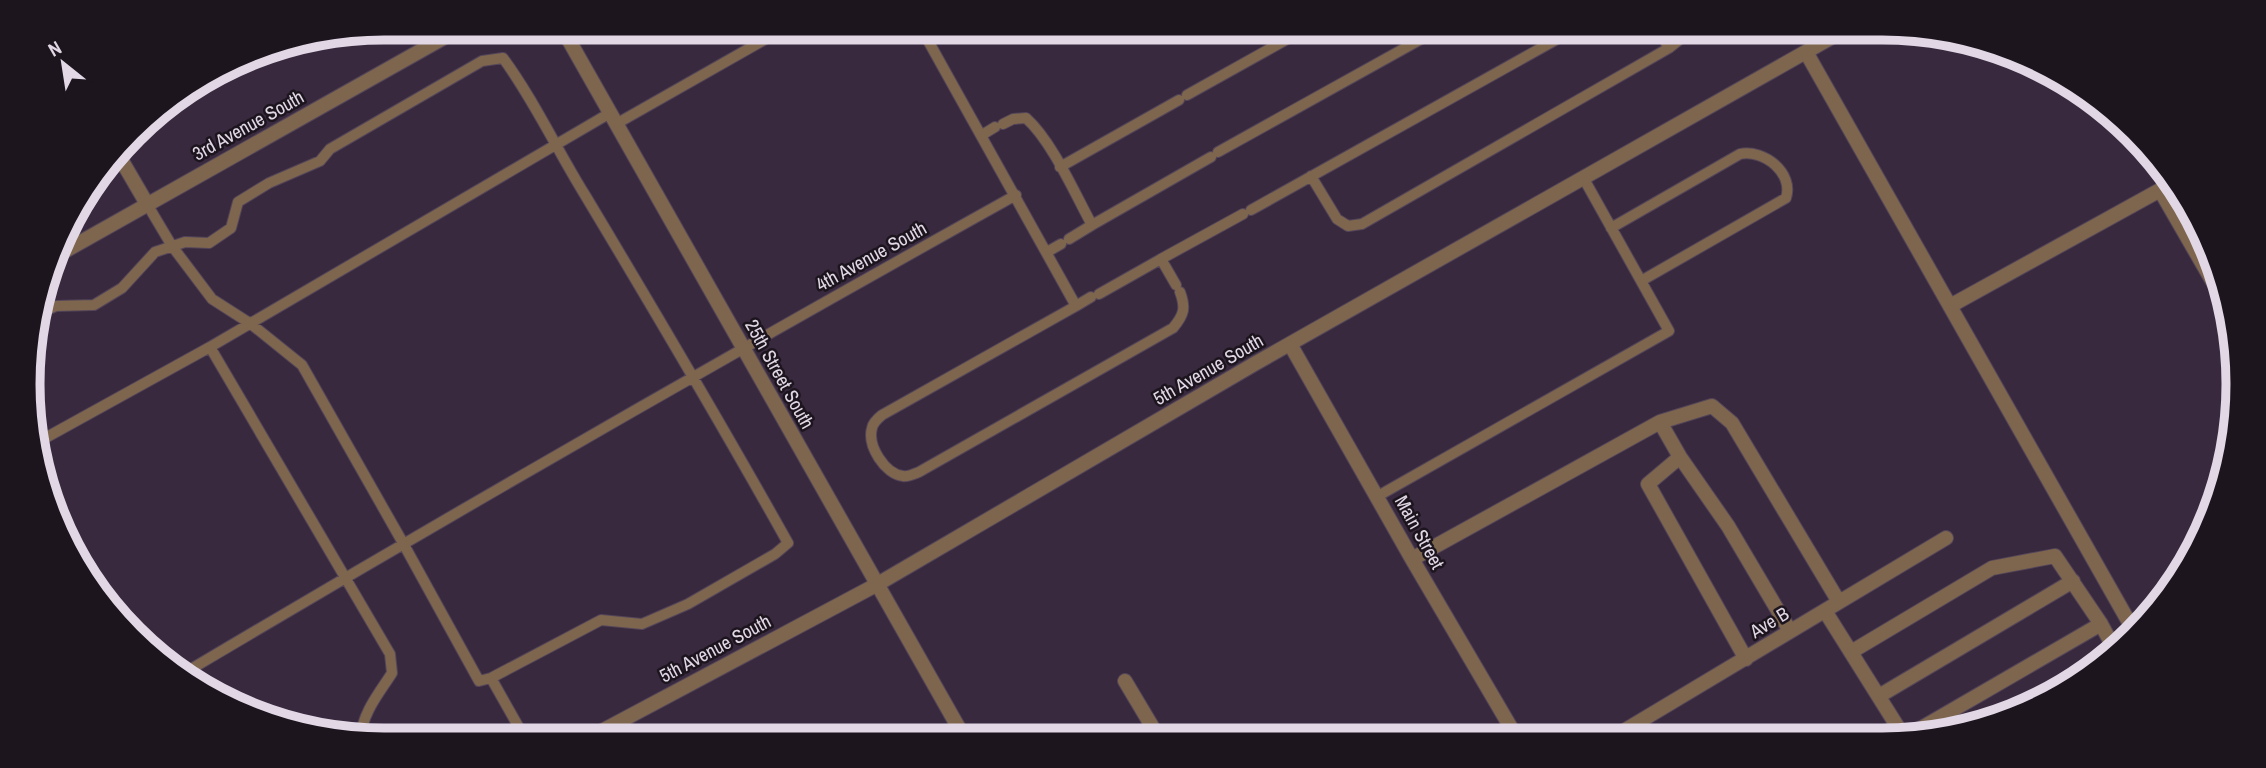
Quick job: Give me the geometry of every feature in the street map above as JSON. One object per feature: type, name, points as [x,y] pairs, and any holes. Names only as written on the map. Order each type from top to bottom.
[{"type":"street","name":"3rd Avenue South","points":[[67,250],[440,40]]},
{"type":"street","name":"25th Street South","points":[[569,40],[959,728]]},
{"type":"street","name":"5th Avenue South","points":[[607,728],[876,584],[1290,344],[1827,40]]},
{"type":"street","points":[[1806,52],[2129,623]]},
{"type":"street","points":[[122,162],[147,204]]},
{"type":"street","points":[[1950,306],[2164,188]]},
{"type":"street","points":[[2173,201],[2203,260]]},
{"type":"street","name":"Main Street","points":[[1290,344],[1511,728]]},
{"type":"street","points":[[1412,559],[1660,422],[1713,406],[1732,423],[1839,602]]},
{"type":"street","points":[[1660,422],[1680,457],[1728,526],[1790,631]]},
{"type":"street","points":[[1680,457],[1648,484],[1746,659]]},
{"type":"street","name":"Ave B","points":[[1629,728],[1946,538]]},
{"type":"street","points":[[1851,652],[1992,568],[2055,556],[2110,641]]},
{"type":"street","points":[[1879,696],[2073,581]]},
{"type":"street","points":[[1825,611],[1899,727]]},
{"type":"street","points":[[1926,725],[2101,624]]},
{"type":"street","points":[[1125,681],[1153,728]]},
{"type":"lane","points":[[45,438],[211,347],[555,146],[613,119],[762,40]]},
{"type":"lane","points":[[928,40],[1076,306]]},
{"type":"lane","points":[[1060,167],[1285,40]]},
{"type":"lane","points":[[1047,252],[1420,40]]},
{"type":"lane","points":[[1161,259],[1185,305],[1183,317],[1173,328],[919,472],[905,477],[891,472],[878,456],[870,438],[872,425],[882,415],[1095,295],[1555,40]]},
{"type":"lane","points":[[1664,40],[1669,48]]},
{"type":"lane","points":[[1311,176],[1336,219],[1348,226],[1362,224],[1679,40]]},
{"type":"lane","points":[[49,309],[56,306],[94,305],[122,288],[155,252],[172,246],[185,242],[209,243],[231,228],[238,202],[269,183],[320,161],[331,149],[482,61],[503,58],[694,375],[788,543],[775,554],[688,604],[642,624],[601,620],[491,678],[479,681],[302,365],[251,324],[212,299],[172,246],[147,204]]},
{"type":"lane","points":[[982,135],[1013,118],[1026,118],[1036,127],[1092,225]]},
{"type":"lane","points":[[1611,228],[1740,154],[1747,152],[1779,167],[1788,184],[1786,198],[1641,281]]},
{"type":"lane","points":[[1378,496],[1669,331],[1584,179]]},
{"type":"lane","name":"4th Avenue South","points":[[191,669],[694,375],[1016,195]]},
{"type":"lane","points":[[211,347],[390,654],[392,673],[371,704],[362,727]]},
{"type":"lane","points":[[491,678],[519,728]]}]
